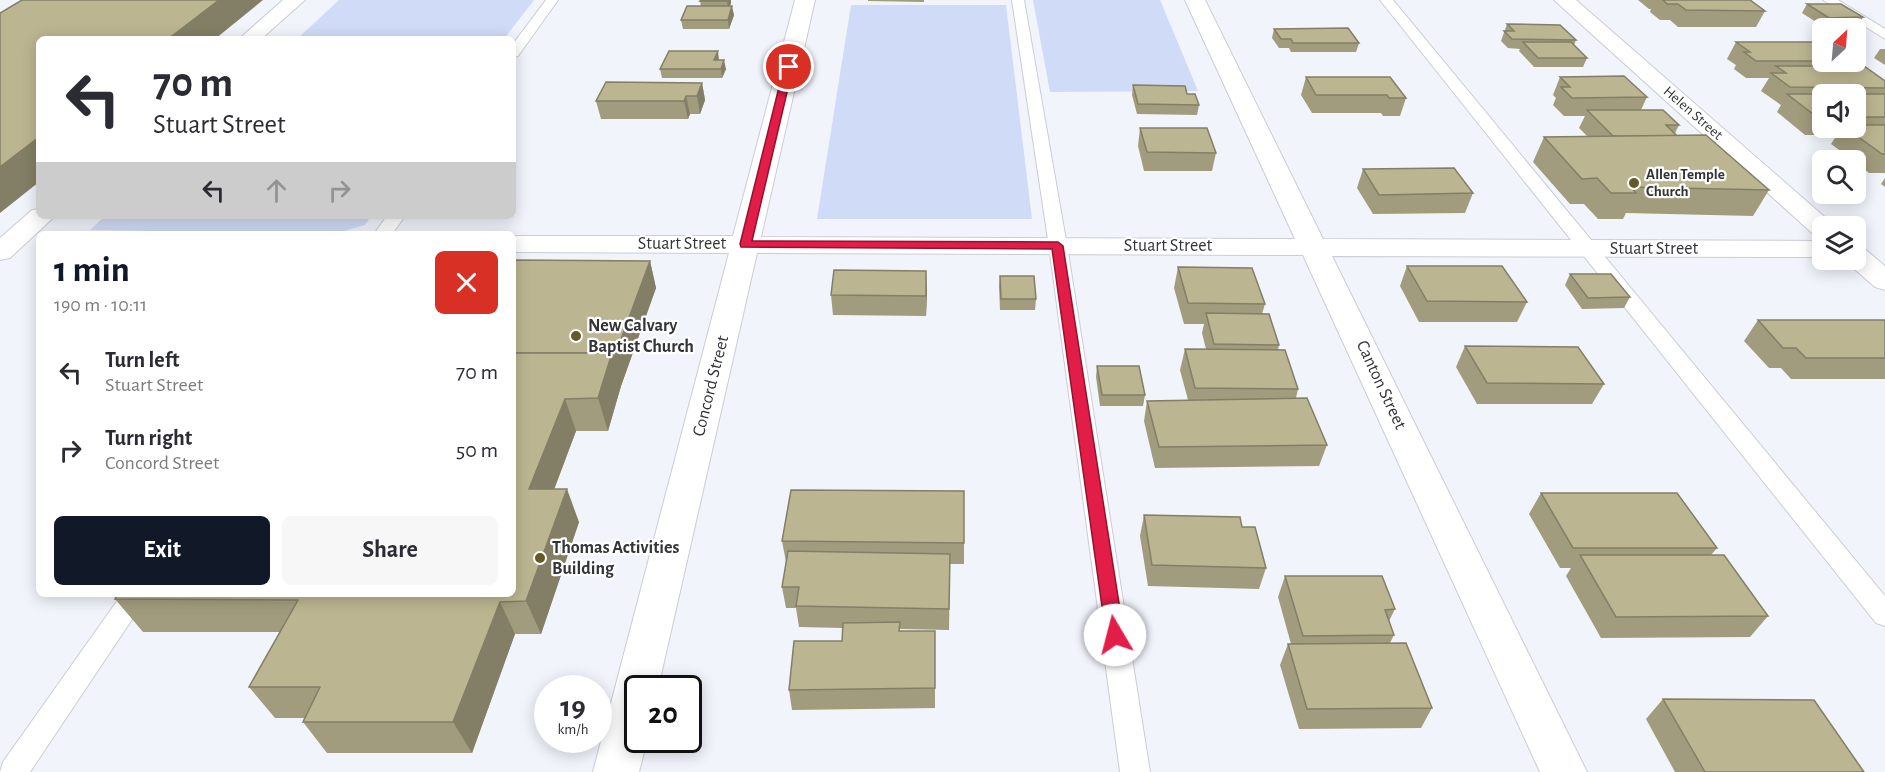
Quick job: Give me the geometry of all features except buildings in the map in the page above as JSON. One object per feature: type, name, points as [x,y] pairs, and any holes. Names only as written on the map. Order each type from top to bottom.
[{"type":"street","points":[[253,36],[295,0]]},
{"type":"street","name":"Concord Street","points":[[616,772],[805,0]]},
{"type":"street","name":"Canton Street","points":[[1195,0],[1316,247],[1564,772]]},
{"type":"street","name":"Helen Street","points":[[1564,0],[1812,217]]},
{"type":"street","points":[[0,252],[38,219]]},
{"type":"street","name":"Stuart Street","points":[[516,244],[1812,249]]},
{"type":"street","points":[[1866,250],[1885,250]]},
{"type":"street","points":[[1866,264],[1885,281]]},
{"type":"lane","points":[[516,49],[552,0]]},
{"type":"lane","points":[[1018,0],[1058,246],[1135,772]]},
{"type":"lane","points":[[1386,0],[1885,615]]},
{"type":"lane","points":[[1829,0],[1885,35]]},
{"type":"lane","points":[[384,231],[394,219]]},
{"type":"lane","points":[[14,772],[133,597]]},
{"type":"shaded area","points":[[339,0],[534,0],[506,36],[300,36]]},
{"type":"shaded area","points":[[1033,0],[1160,0],[1198,91],[1050,92]]},
{"type":"shaded area","points":[[851,5],[1006,5],[1032,219],[817,219]]},
{"type":"shaded area","points":[[102,219],[369,219],[365,225],[344,231],[90,230]]},
{"type":"place","name":"Allen Temple Church","points":[[1634,183]]},
{"type":"place","name":"New Calvary Baptist Church","points":[[576,336]]},
{"type":"place","name":"Thomas Activities Building","points":[[540,558]]},
{"type":"route","points":[[789,67],[745,244],[1058,246],[1115,635]]}]
